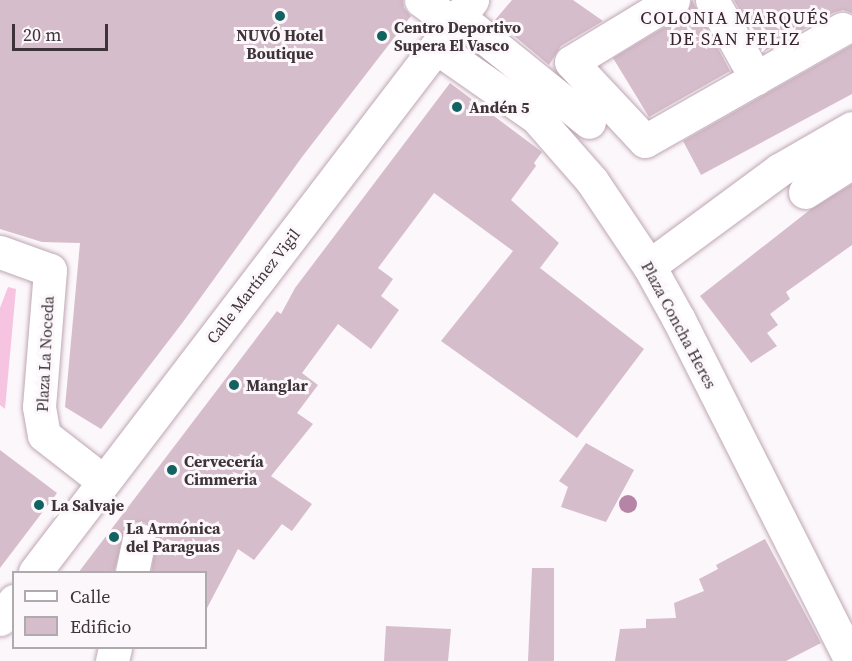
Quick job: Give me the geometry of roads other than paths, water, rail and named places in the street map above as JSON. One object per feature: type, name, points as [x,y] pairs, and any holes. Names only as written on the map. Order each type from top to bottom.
[{"type":"street","points":[[421,0],[456,22],[589,122]]},
{"type":"street","points":[[673,0],[571,62],[645,141],[842,30]]},
{"type":"street","points":[[712,0],[756,78]]},
{"type":"street","name":"Plaza Concha Heres","points":[[456,22],[592,181],[649,266],[679,320],[850,660]]},
{"type":"street","name":"Calle Martínez Vigil","points":[[36,571],[456,22]]},
{"type":"street","points":[[649,266],[779,170],[852,128]]},
{"type":"street","points":[[805,192],[852,162]]},
{"type":"street","name":"Plaza La Noceda","points":[[0,252],[50,270],[39,407],[44,435],[103,481]]},
{"type":"street","points":[[132,571],[139,540]]},
{"type":"street","points":[[0,619],[12,604]]},
{"type":"place","name":"NUVÓ Hotel Boutique","points":[[280,16]]},
{"type":"place","name":"Centro Deportivo Supera El Vasco","points":[[382,36]]},
{"type":"place","name":"Andén 5","points":[[457,107]]},
{"type":"place","name":"Manglar","points":[[234,385]]},
{"type":"place","name":"Cervecería Cimmeria","points":[[172,470]]},
{"type":"place","name":"La Salvaje","points":[[39,505]]},
{"type":"place","name":"La Armónica del Paraguas","points":[[114,537]]},
{"type":"district","name":"COLONIA MARQUÉS DE SAN FELIZ","points":[[735,29]]}]
